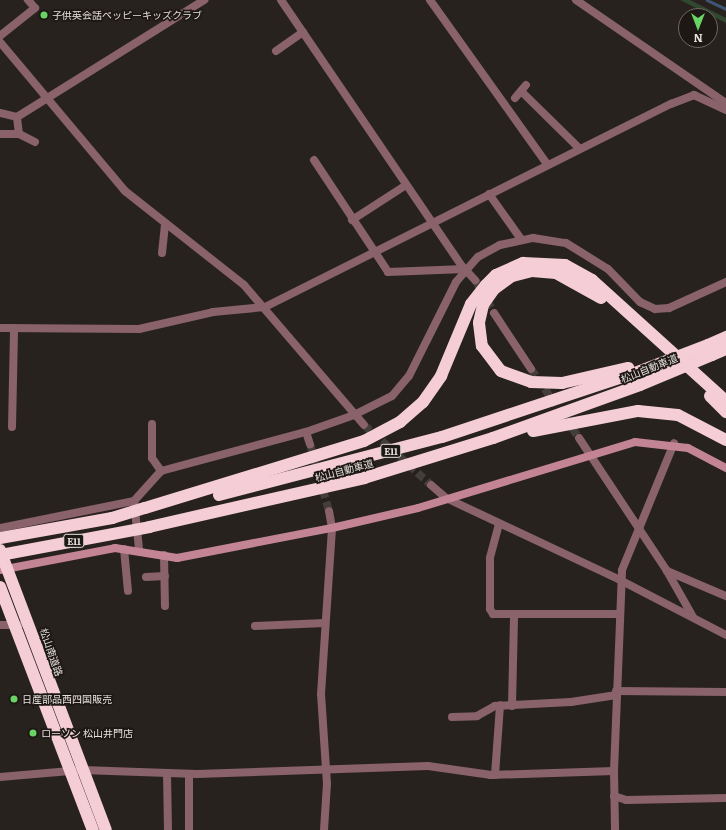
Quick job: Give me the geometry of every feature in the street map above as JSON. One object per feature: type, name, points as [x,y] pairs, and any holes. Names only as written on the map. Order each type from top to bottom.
[{"type":"highway","points":[[145,510],[364,441],[400,422],[423,402],[441,376],[476,298],[496,275],[523,263],[565,265],[592,280],[726,401]]},
{"type":"highway","points":[[696,350],[630,371],[562,383],[517,379],[493,364],[482,346],[479,323],[483,305],[503,281],[523,272],[542,270],[570,278],[603,299],[726,412]]},
{"type":"highway","name":"松山自動車道","points":[[0,555],[148,527],[364,478],[493,438],[640,385],[684,367],[710,350],[726,337]]},
{"type":"highway","name":"松山自動車道","points":[[145,510],[291,479],[392,451],[696,350],[726,349]]},
{"type":"highway","points":[[493,438],[638,411],[678,415],[726,440]]},
{"type":"highway","name":"E11","points":[[0,538],[112,518],[145,510]]},
{"type":"highway","name":"松山南道路","points":[[0,550],[4,569],[29,624],[77,772],[93,830]]},
{"type":"highway","name":"松山南道路","points":[[0,587],[14,625],[77,772],[106,830]]},
{"type":"street","points":[[0,36],[35,8],[28,0]]},
{"type":"street","points":[[17,117],[45,96],[204,0]]},
{"type":"street","points":[[282,0],[432,222],[465,269],[475,280]]},
{"type":"street","points":[[430,0],[547,164]]},
{"type":"street","points":[[576,0],[726,103]]},
{"type":"street","points":[[276,51],[303,32]]},
{"type":"street","points":[[0,42],[125,192],[218,263],[265,307],[354,415],[364,425]]},
{"type":"street","points":[[515,98],[524,88],[579,148]]},
{"type":"street","points":[[0,328],[139,329],[213,312],[265,307],[579,148],[694,95],[726,110]]},
{"type":"street","points":[[0,113],[17,117]]},
{"type":"street","points":[[17,117],[19,134]]},
{"type":"street","points":[[0,134],[19,134],[35,142]]},
{"type":"street","points":[[314,160],[352,220],[388,272],[465,269]]},
{"type":"street","points":[[352,220],[406,184]]},
{"type":"street","points":[[489,194],[521,240]]},
{"type":"street","points":[[162,253],[165,224]]},
{"type":"street","points":[[0,528],[134,501],[161,471],[306,432],[354,415],[392,396],[409,376],[446,299],[465,269],[492,249],[521,240],[554,239],[586,254],[608,269],[640,302],[655,309],[669,308],[726,282]]},
{"type":"street","points":[[494,314],[531,369]]},
{"type":"street","points":[[12,427],[14,328]]},
{"type":"street","points":[[152,424],[152,458],[161,471]]},
{"type":"street","points":[[306,432],[310,444]]},
{"type":"street","points":[[579,438],[588,455],[668,571],[692,617]]},
{"type":"street","points":[[4,569],[124,549],[139,549],[178,558],[332,528],[446,498],[635,442],[674,444],[703,454],[726,468]]},
{"type":"street","points":[[615,830],[614,771],[620,580],[638,528],[674,444]]},
{"type":"street","points":[[431,485],[446,498],[620,580],[726,635]]},
{"type":"street","points":[[134,501],[139,549]]},
{"type":"street","points":[[324,830],[327,771],[321,694],[332,528],[330,511]]},
{"type":"street","points":[[499,524],[490,558],[490,609],[493,614],[618,614]]},
{"type":"street","points":[[124,549],[128,591]]},
{"type":"street","points":[[164,556],[165,606]]},
{"type":"street","points":[[668,571],[726,596]]},
{"type":"street","points":[[146,576],[165,576]]},
{"type":"street","points":[[512,706],[514,615]]},
{"type":"street","points":[[255,626],[325,623]]},
{"type":"street","points":[[0,625],[29,624]]},
{"type":"street","points":[[452,716],[477,716],[500,705],[512,706],[616,693],[726,692]]},
{"type":"street","points":[[494,775],[500,705]]},
{"type":"street","points":[[0,777],[77,772],[189,774],[327,771],[428,766],[494,775],[614,771]]},
{"type":"street","points":[[167,773],[168,830]]},
{"type":"street","points":[[189,774],[189,830]]},
{"type":"street","points":[[614,796],[626,800],[726,798]]},
{"type":"green space","points":[[680,0],[690,0],[706,8],[696,8]]},
{"type":"green space","points":[[718,14],[726,18],[726,23],[718,19]]},
{"type":"waterway","points":[[707,0],[726,9]]},
{"type":"tunnel","points":[[475,280],[494,313]]},
{"type":"tunnel","points":[[531,369],[579,438]]},
{"type":"tunnel","points":[[364,425],[431,485]]},
{"type":"tunnel","points":[[310,444],[329,511]]},
{"type":"place","name":"子供英会話ペッピーキッズクラブ","points":[[44,15]]},
{"type":"place","name":"日産部品西四国販売","points":[[14,699]]},
{"type":"place","name":"ローソン 松山井門店","points":[[33,733]]}]
